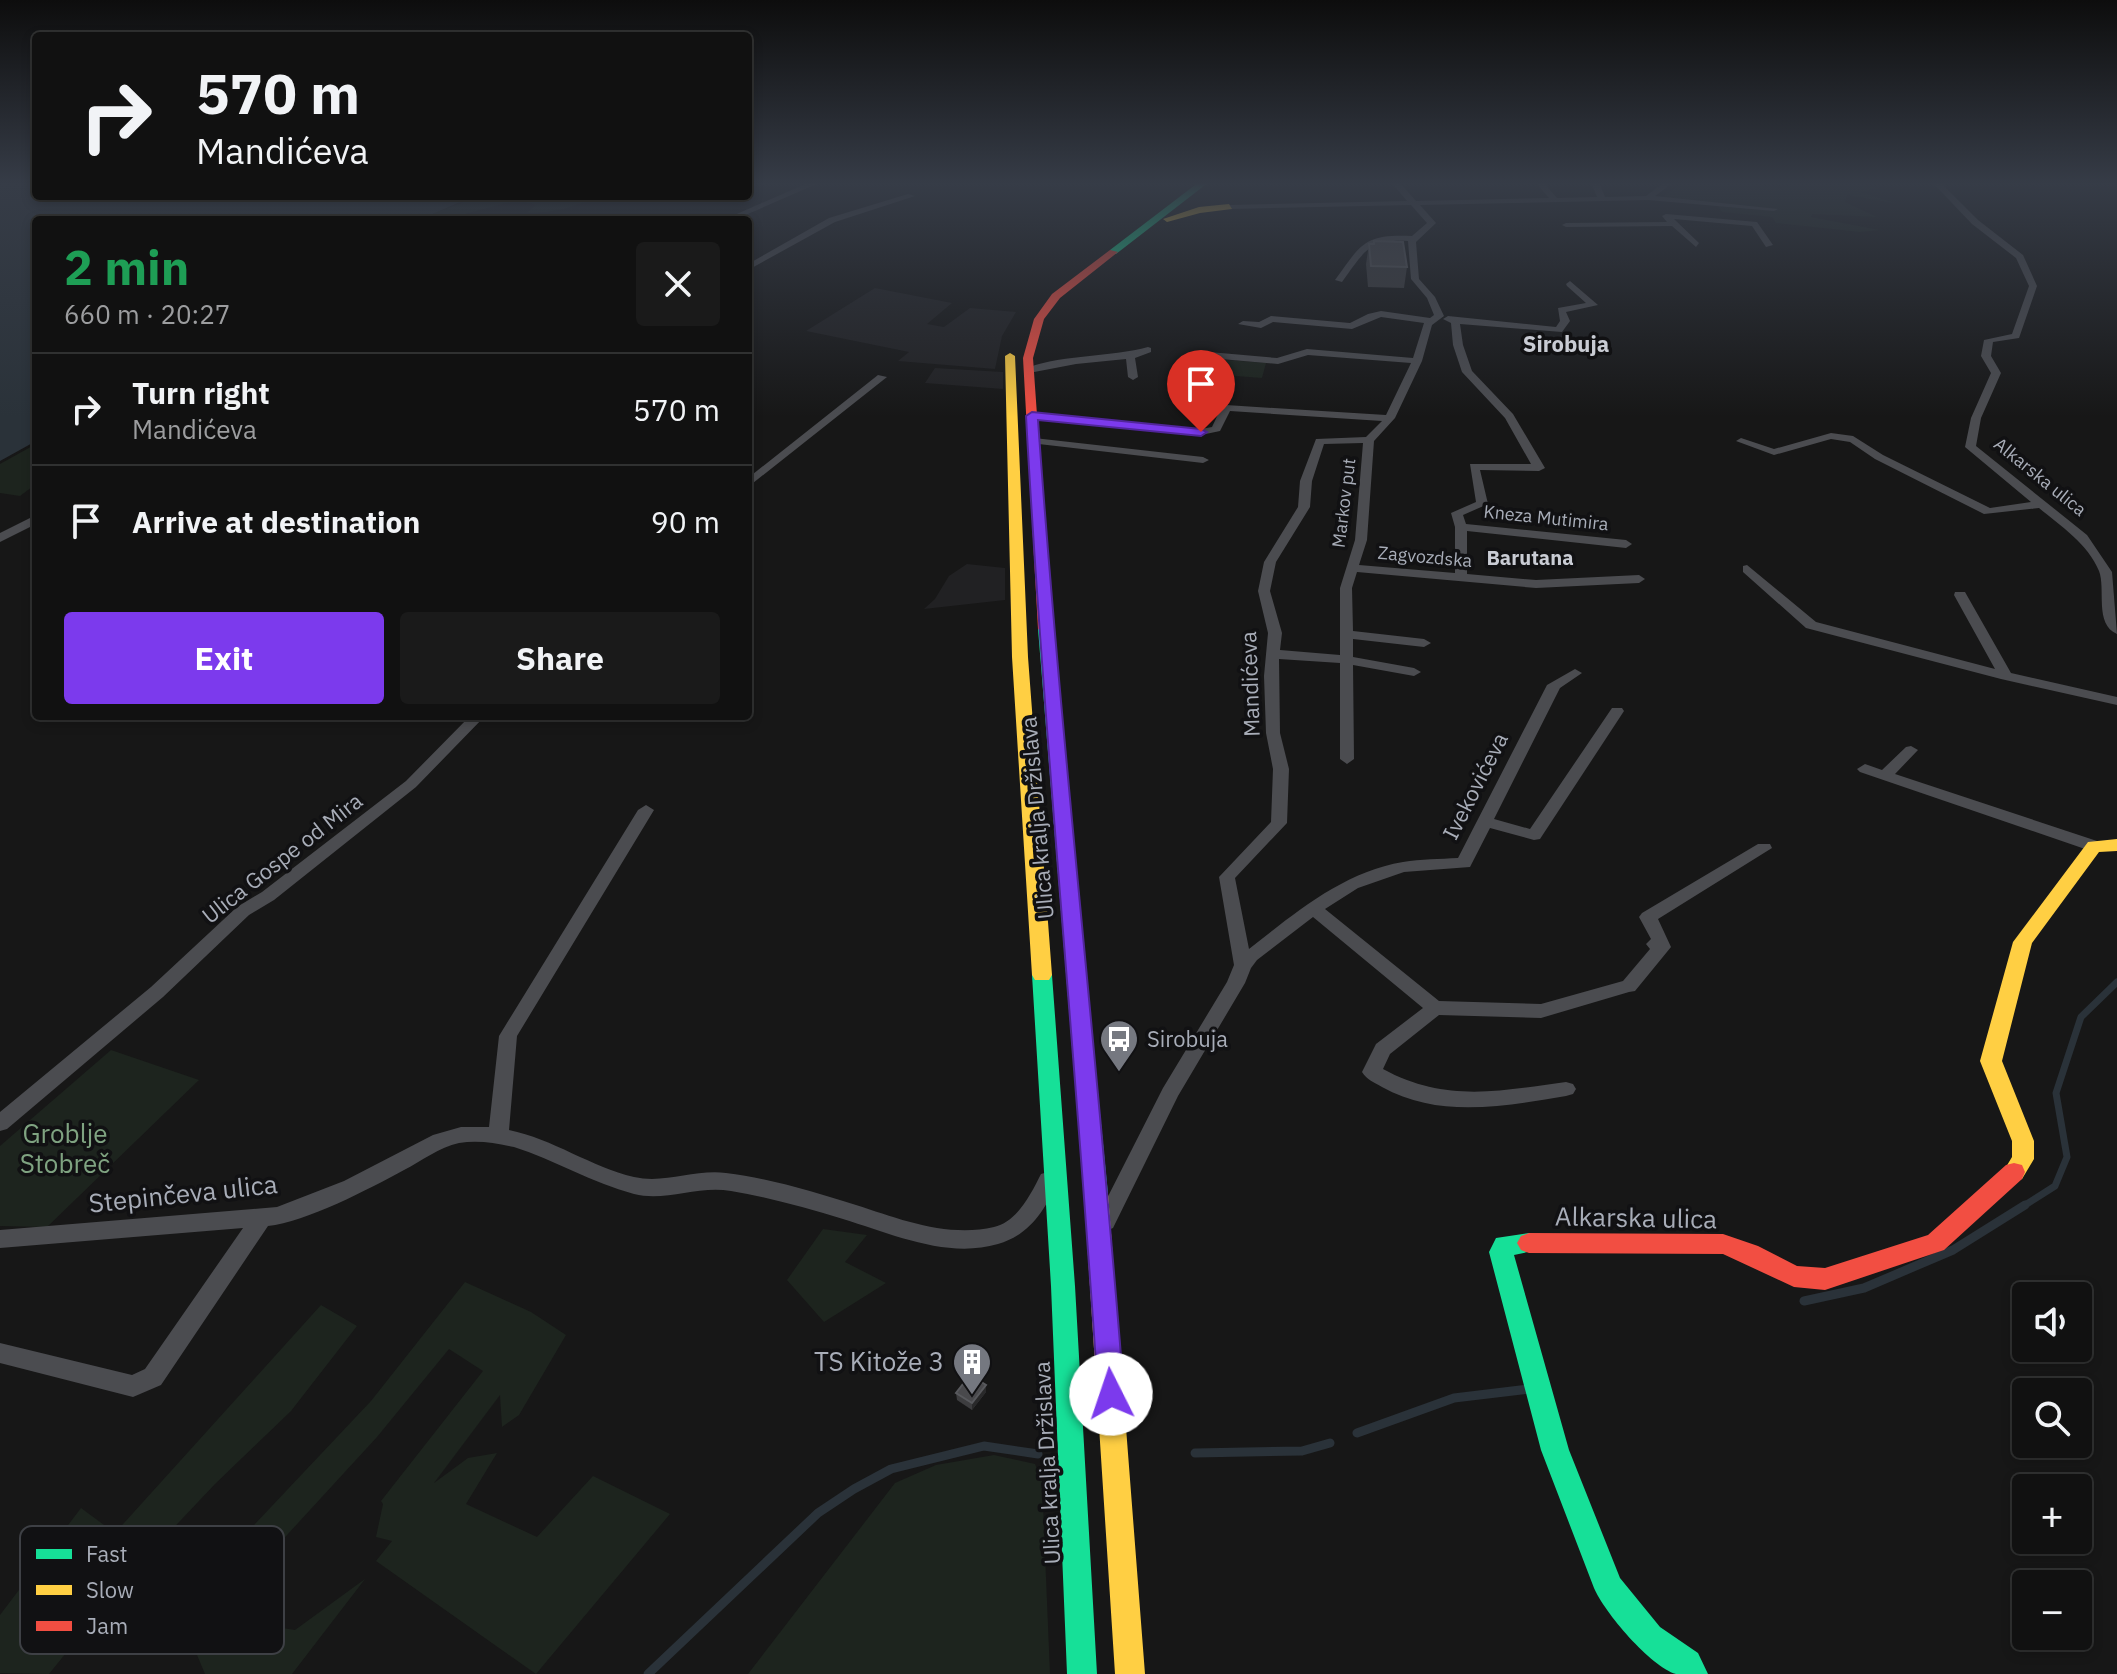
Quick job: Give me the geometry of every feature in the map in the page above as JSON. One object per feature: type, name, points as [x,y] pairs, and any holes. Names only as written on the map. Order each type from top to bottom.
[{"type":"main road","name":"Ulica kralja Držislava","points":[[1082,1674],[1055,1159],[1013,501],[1010,357],[1015,333],[1025,314],[1042,294],[1090,260]]},
{"type":"main road","name":"Ulica kralja Držislava","points":[[1101,260],[1070,283],[1044,309],[1031,338],[1029,370],[1064,849],[1100,1234],[1130,1674]]},
{"type":"main road","points":[[2094,846],[2117,845]]},
{"type":"main road","name":"Alkarska ulica","points":[[1693,1674],[1687,1664],[1649,1638],[1609,1588],[1555,1450],[1501,1252],[1504,1245],[1723,1244],[1735,1246],[1784,1275],[1807,1281],[1825,1279],[1936,1243],[2013,1174],[2023,1159],[2023,1141],[1991,1061],[2023,942],[2094,846]]},
{"type":"street","points":[[1339,280],[1353,260]]},
{"type":"street","points":[[1415,260],[1415,279],[1431,297],[1436,319]]},
{"type":"street","name":"Alkarska ulica","points":[[2021,260],[2033,286],[2016,336],[1989,340],[1986,356],[1996,373],[1976,418],[1970,447],[2083,538],[2106,572],[2109,611],[2117,630]]},
{"type":"street","points":[[1243,324],[1261,325],[1271,319],[1352,326],[1365,315],[1377,313],[1559,330],[1565,321],[1561,310],[1593,305],[1570,284]]},
{"type":"street","name":"Markov put","points":[[1347,759],[1346,588],[1361,540],[1369,440],[1390,418],[1417,361],[1428,324],[1436,319]]},
{"type":"street","name":"Kneza Mutimira","points":[[1455,321],[1458,345],[1467,372],[1509,416],[1539,468],[1474,466],[1482,504],[1457,513],[1461,527],[1461,579]]},
{"type":"street","points":[[1029,370],[1076,361],[1130,356],[1148,350]]},
{"type":"street","points":[[1209,355],[1278,361],[1307,352],[1417,361]]},
{"type":"street","points":[[1130,356],[1133,377]]},
{"type":"street","points":[[752,481],[882,377]]},
{"type":"street","points":[[1032,416],[1201,432],[1216,429],[1226,408],[1390,418]]},
{"type":"street","points":[[1741,441],[1774,452],[1831,436],[1853,439],[1879,457],[1988,512],[2042,504]]},
{"type":"street","name":"Mandićeva","points":[[1243,965],[1227,877],[1279,823],[1281,769],[1273,733],[1275,633],[1264,591],[1270,562],[1304,507],[1306,481],[1320,441],[1369,440]]},
{"type":"street","points":[[1034,441],[1203,460]]},
{"type":"street","points":[[0,538],[32,521]]},
{"type":"street","name":"Kneza Mutimira","points":[[1461,527],[1626,544]]},
{"type":"street","name":"Zagvozdska","points":[[1352,568],[1536,584],[1639,579]]},
{"type":"street","points":[[1747,569],[1811,625],[2006,676],[2117,701]]},
{"type":"street","points":[[1960,595],[2006,676]]},
{"type":"street","points":[[1347,634],[1424,643]]},
{"type":"street","points":[[1273,654],[1347,660],[1414,672]]},
{"type":"street","name":"Ivekovićeva","points":[[1100,1234],[1170,1093],[1236,983],[1243,965],[1313,908],[1352,884],[1403,867],[1464,863],[1554,685],[1575,673]]},
{"type":"street","points":[[1484,821],[1534,835],[1617,711]]},
{"type":"street","name":"Ulica Gospe od Mira","points":[[0,1123],[157,992],[243,911],[268,896],[411,784],[474,720]]},
{"type":"street","points":[[1885,775],[1911,750]]},
{"type":"street","points":[[1865,769],[2094,846]]},
{"type":"street","points":[[498,1136],[508,1036],[646,810]]},
{"type":"street","points":[[1313,908],[1435,1008],[1541,1011],[1629,986],[1662,947],[1655,944],[1662,943],[1648,917],[1764,848]]},
{"type":"street","points":[[1435,1008],[1383,1049],[1372,1072],[1390,1085],[1439,1101],[1481,1101],[1566,1089]]},
{"type":"street","name":"Stepinčeva ulica","points":[[0,1239],[260,1220],[311,1205],[396,1165],[439,1139],[471,1134],[498,1136],[547,1150],[635,1186],[659,1188],[725,1181],[833,1207],[943,1239],[998,1236],[1024,1219],[1043,1192],[1055,1159]]},
{"type":"street","points":[[0,1353],[133,1386],[153,1377],[260,1220]]},
{"type":"shaded area","points":[[0,260],[32,260],[32,443],[0,461]]},
{"type":"shaded area","points":[[875,288],[952,303],[927,324],[944,327],[970,308],[1016,312],[1002,336],[995,369],[898,361],[909,352],[806,331]]},
{"type":"shaded area","points":[[935,368],[1003,372],[1003,389],[925,383]]},
{"type":"shaded area","points":[[967,564],[1005,568],[1005,600],[924,609],[935,599],[949,576]]},
{"type":"green space","points":[[1215,359],[1266,363],[1262,378],[1210,374]]},
{"type":"green space","points":[[32,446],[32,487],[20,496],[0,493],[0,464]]},
{"type":"green space","name":"Groblje Stobreč","points":[[111,1050],[199,1080],[47,1227],[0,1226],[0,1146]]},
{"type":"green space","points":[[823,1229],[867,1235],[845,1262],[886,1283],[824,1322],[787,1280]]},
{"type":"green space","points":[[465,1282],[531,1312],[566,1335],[519,1415],[502,1427],[500,1395],[434,1483],[468,1458],[497,1453],[466,1504],[537,1537],[593,1476],[670,1514],[536,1674],[376,1561],[392,1541],[376,1537],[381,1501],[483,1371],[449,1349],[377,1437],[284,1538],[284,1526],[253,1526],[371,1401]]},
{"type":"green space","points":[[321,1305],[357,1326],[291,1411],[175,1526],[121,1526]]},
{"type":"green space","points":[[994,1455],[1035,1464],[1042,1481],[1050,1674],[748,1674],[895,1483],[936,1465]]},
{"type":"green space","points":[[81,1508],[105,1526],[67,1526]]},
{"type":"green space","points":[[365,1579],[292,1674],[205,1674],[197,1654],[284,1654],[284,1628],[295,1630]]},
{"type":"green space","points":[[20,1589],[20,1654],[65,1654],[49,1674],[0,1673],[0,1615]]},
{"type":"building","points":[[1370,260],[1406,260],[1407,267],[1371,266]]},
{"type":"building","points":[[970,1375],[986,1385],[972,1403],[956,1393]]},
{"type":"waterway","points":[[2022,1207],[2055,1186],[2067,1157],[2056,1093],[2081,1017],[2117,982]]},
{"type":"waterway","points":[[1804,1301],[1864,1288],[1953,1250],[2025,1205]]},
{"type":"waterway","points":[[1357,1433],[1454,1398],[1529,1389]]},
{"type":"waterway","points":[[1195,1453],[1302,1451],[1330,1443]]},
{"type":"waterway","points":[[648,1674],[818,1513],[854,1489],[891,1469],[984,1446],[1038,1454]]},
{"type":"traffic: fast","points":[[1045,629],[1096,1194]]},
{"type":"traffic: fast","points":[[1042,975],[1063,1286],[1082,1674]]},
{"type":"traffic: fast","points":[[1529,1243],[1504,1245],[1501,1252],[1555,1450],[1609,1588],[1649,1638],[1687,1664],[1693,1674]]},
{"type":"traffic: slow","points":[[1010,356],[1020,657],[1042,975]]},
{"type":"traffic: slow","points":[[2014,1172],[2023,1159],[2023,1141],[1991,1061],[2023,942],[2094,846],[2117,845]]},
{"type":"traffic: slow","points":[[1096,1194],[1130,1674]]},
{"type":"traffic: jam","points":[[1045,629],[1028,358],[1039,319],[1056,296],[1102,260]]},
{"type":"traffic: jam","points":[[1529,1243],[1723,1244],[1749,1253],[1794,1276],[1825,1279],[1936,1243],[2014,1172]]},
{"type":"place","name":"Sirobuja","points":[[1119,1073]]},
{"type":"place","name":"TS Kitože 3","points":[[972,1396]]},
{"type":"district","name":"Sirobuja","points":[[1566,344]]},
{"type":"district","name":"Barutana","points":[[1530,558]]},
{"type":"route","points":[[1111,1394],[1100,1234],[1044,613],[1032,416],[1201,432]]}]
